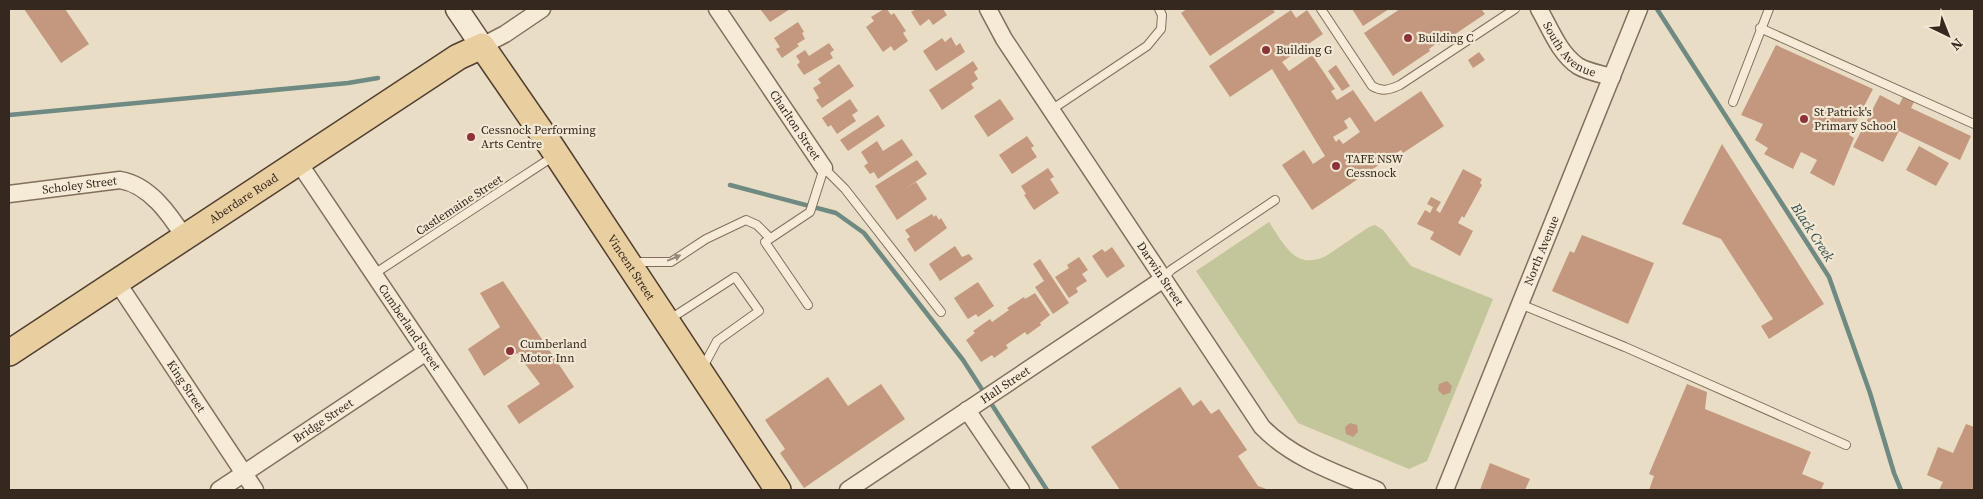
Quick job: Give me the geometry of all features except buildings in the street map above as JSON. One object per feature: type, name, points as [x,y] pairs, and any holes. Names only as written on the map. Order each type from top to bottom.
[{"type":"main road","name":"Vincent Street","points":[[482,46],[557,154],[778,490]]},
{"type":"main road","name":"Aberdare Road","points":[[9,353],[458,57],[482,46]]},
{"type":"street","points":[[456,9],[482,46],[505,34],[542,9]]},
{"type":"street","name":"Charlton Street","points":[[718,9],[824,168]]},
{"type":"street","name":"Darwin Street","points":[[988,9],[1004,39],[1162,280],[1262,427],[1276,442],[1295,454],[1377,490]]},
{"type":"street","name":"South Avenue","points":[[1539,9],[1561,49],[1569,58],[1584,69],[1612,77]]},
{"type":"street","name":"North Avenue","points":[[1445,490],[1639,10]]},
{"type":"street","name":"Cumberland Street","points":[[299,163],[518,490]]},
{"type":"street","name":"Scholey Street","points":[[9,194],[120,180],[129,181],[163,206],[185,238]]},
{"type":"street","name":"Hall Street","points":[[848,490],[1162,280]]},
{"type":"street","name":"King Street","points":[[117,282],[255,490]]},
{"type":"street","name":"Bridge Street","points":[[220,490],[426,352]]},
{"type":"street","points":[[967,410],[1020,490]]},
{"type":"lane","points":[[1051,110],[1147,46],[1161,29],[1162,15],[1159,9]]},
{"type":"lane","points":[[1321,9],[1372,86],[1379,90],[1390,90],[1400,85],[1515,9]]},
{"type":"lane","points":[[1733,102],[1760,28],[1769,9]]},
{"type":"lane","points":[[1760,28],[1974,124]]},
{"type":"lane","name":"Castlemaine Street","points":[[374,274],[557,154]]},
{"type":"lane","name":"Charlton Street","points":[[770,238],[806,216],[813,206],[824,168]]},
{"type":"lane","points":[[824,168],[845,189],[941,312]]},
{"type":"lane","points":[[1162,280],[1171,270],[1275,200]]},
{"type":"lane","points":[[627,262],[652,260],[671,262],[706,239],[746,220],[757,225],[770,238],[765,242],[808,305]]},
{"type":"lane","points":[[666,322],[735,277],[759,312],[717,341],[700,373]]},
{"type":"lane","points":[[1519,304],[1846,445]]},
{"type":"green space","points":[[1269,222],[1285,246],[1298,258],[1306,260],[1315,260],[1326,256],[1369,227],[1375,225],[1383,230],[1411,266],[1493,299],[1427,461],[1409,469],[1298,423],[1196,271]]},
{"type":"waterway","name":"Black Creek","points":[[1657,9],[1829,277],[1870,393],[1901,490]]},
{"type":"waterway","points":[[9,115],[348,83],[378,78]]},
{"type":"waterway","points":[[730,185],[836,213],[864,233],[963,360],[1047,490]]},
{"type":"place","name":"Building C","points":[[1408,38]]},
{"type":"place","name":"Building G","points":[[1266,50]]},
{"type":"place","name":"St Patrick's Primary School","points":[[1804,119]]},
{"type":"place","name":"Cessnock Performing Arts Centre","points":[[471,137]]},
{"type":"place","name":"TAFE NSW Cessnock","points":[[1336,166]]},
{"type":"place","name":"Cumberland Motor Inn","points":[[510,351]]}]
